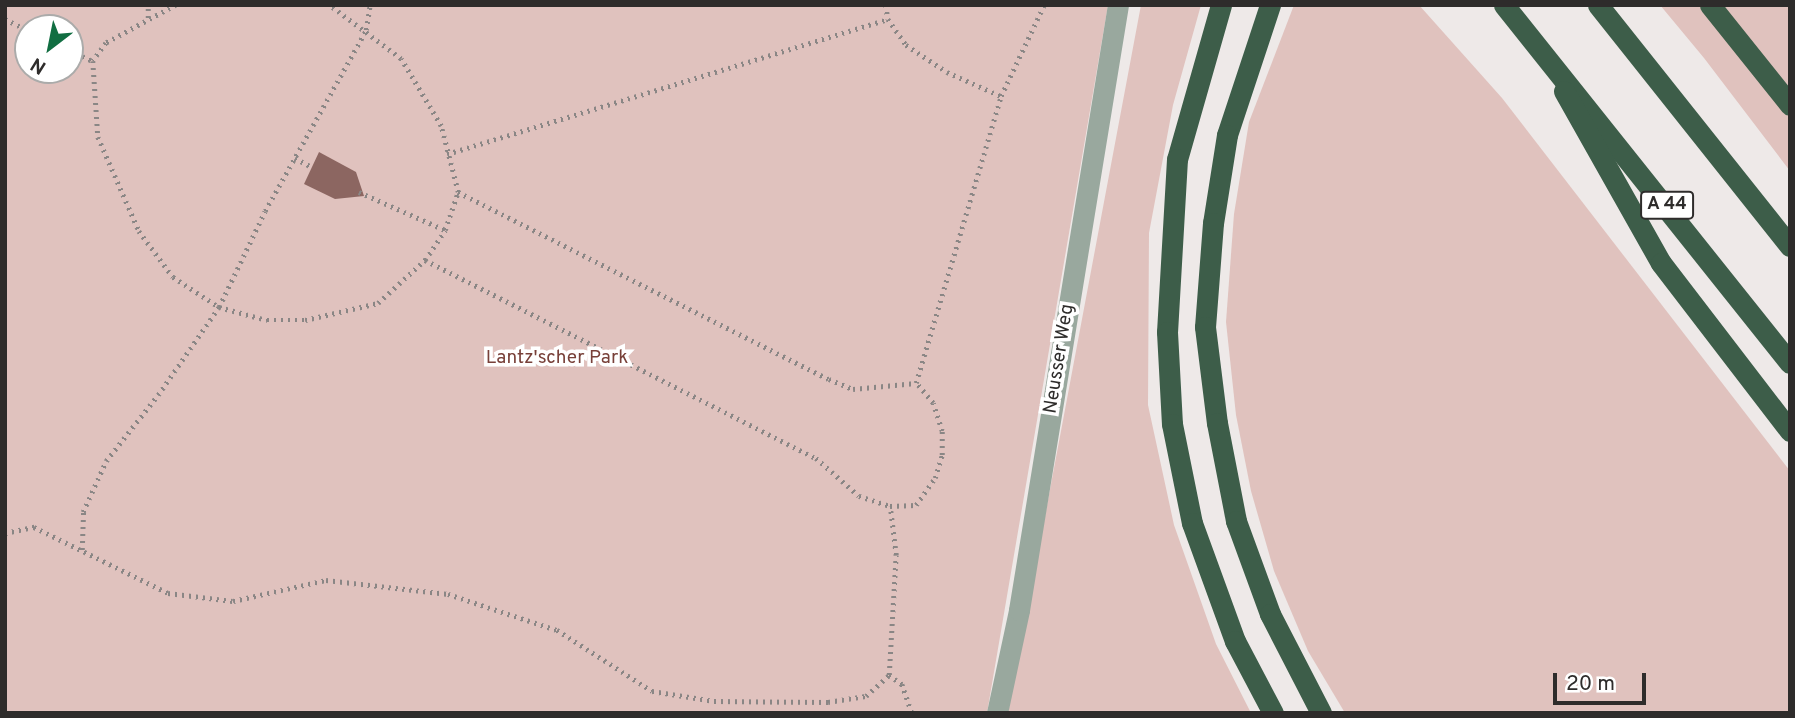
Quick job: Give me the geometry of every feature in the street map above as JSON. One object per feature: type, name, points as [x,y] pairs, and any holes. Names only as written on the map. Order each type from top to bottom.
[{"type":"highway","points":[[1221,5],[1177,159],[1167,332],[1172,424],[1192,523],[1234,641],[1273,713]]},
{"type":"highway","points":[[1270,5],[1227,135],[1213,223],[1205,327],[1217,423],[1237,521],[1270,614],[1321,713]]},
{"type":"highway","name":"A 44","points":[[1504,5],[1542,49],[1790,363]]},
{"type":"highway","points":[[1598,5],[1790,246]]},
{"type":"highway","points":[[1710,5],[1790,105]]},
{"type":"highway","points":[[1542,49],[1661,263],[1790,431]]},
{"type":"lane","name":"Neusser Weg","points":[[997,713],[1019,610],[1118,5]]},
{"type":"path","points":[[148,5],[148,18]]},
{"type":"path","points":[[176,5],[106,43],[93,61],[98,137],[139,231],[173,277],[219,307],[267,320],[305,320],[378,303],[425,260],[445,230],[458,192],[442,126],[401,59],[366,30],[329,5]]},
{"type":"path","points":[[82,550],[83,512],[106,461],[158,396],[219,307],[295,158],[366,30],[370,5]]},
{"type":"path","points":[[886,5],[888,19],[906,45],[947,72],[1001,96]]},
{"type":"path","points":[[916,383],[1001,96],[1044,5]]},
{"type":"path","points":[[447,154],[888,19]]},
{"type":"path","points":[[84,57],[93,61]]},
{"type":"path","points":[[295,158],[310,166]]},
{"type":"path","points":[[359,192],[445,230]]},
{"type":"path","points":[[458,192],[828,379],[853,389],[916,383]]},
{"type":"path","points":[[425,260],[816,458],[859,496],[890,506],[916,505],[934,478],[942,455],[942,431],[933,403],[916,383]]},
{"type":"path","points":[[5,533],[34,527],[168,593],[233,601],[326,580],[448,594],[557,630],[652,691],[714,701],[828,702],[866,695],[889,675],[896,555],[890,506]]},
{"type":"path","points":[[889,675],[902,684],[912,713]]},
{"type":"green space","name":"Lantz'scher Park","points":[[5,5],[1108,5],[987,713],[5,713]]},
{"type":"green space","points":[[1141,5],[1201,5],[1173,105],[1149,233],[1148,405],[1174,525],[1216,644],[1251,713],[1008,713]]},
{"type":"green space","points":[[1294,5],[1419,5],[1502,98],[1790,471],[1790,713],[1345,713],[1308,651],[1274,571],[1251,491],[1236,415],[1226,322],[1234,214],[1249,122]]},
{"type":"green space","points":[[1660,5],[1790,5],[1790,171],[1704,58]]},
{"type":"building","points":[[319,152],[356,172],[364,196],[335,199],[304,184]]}]
